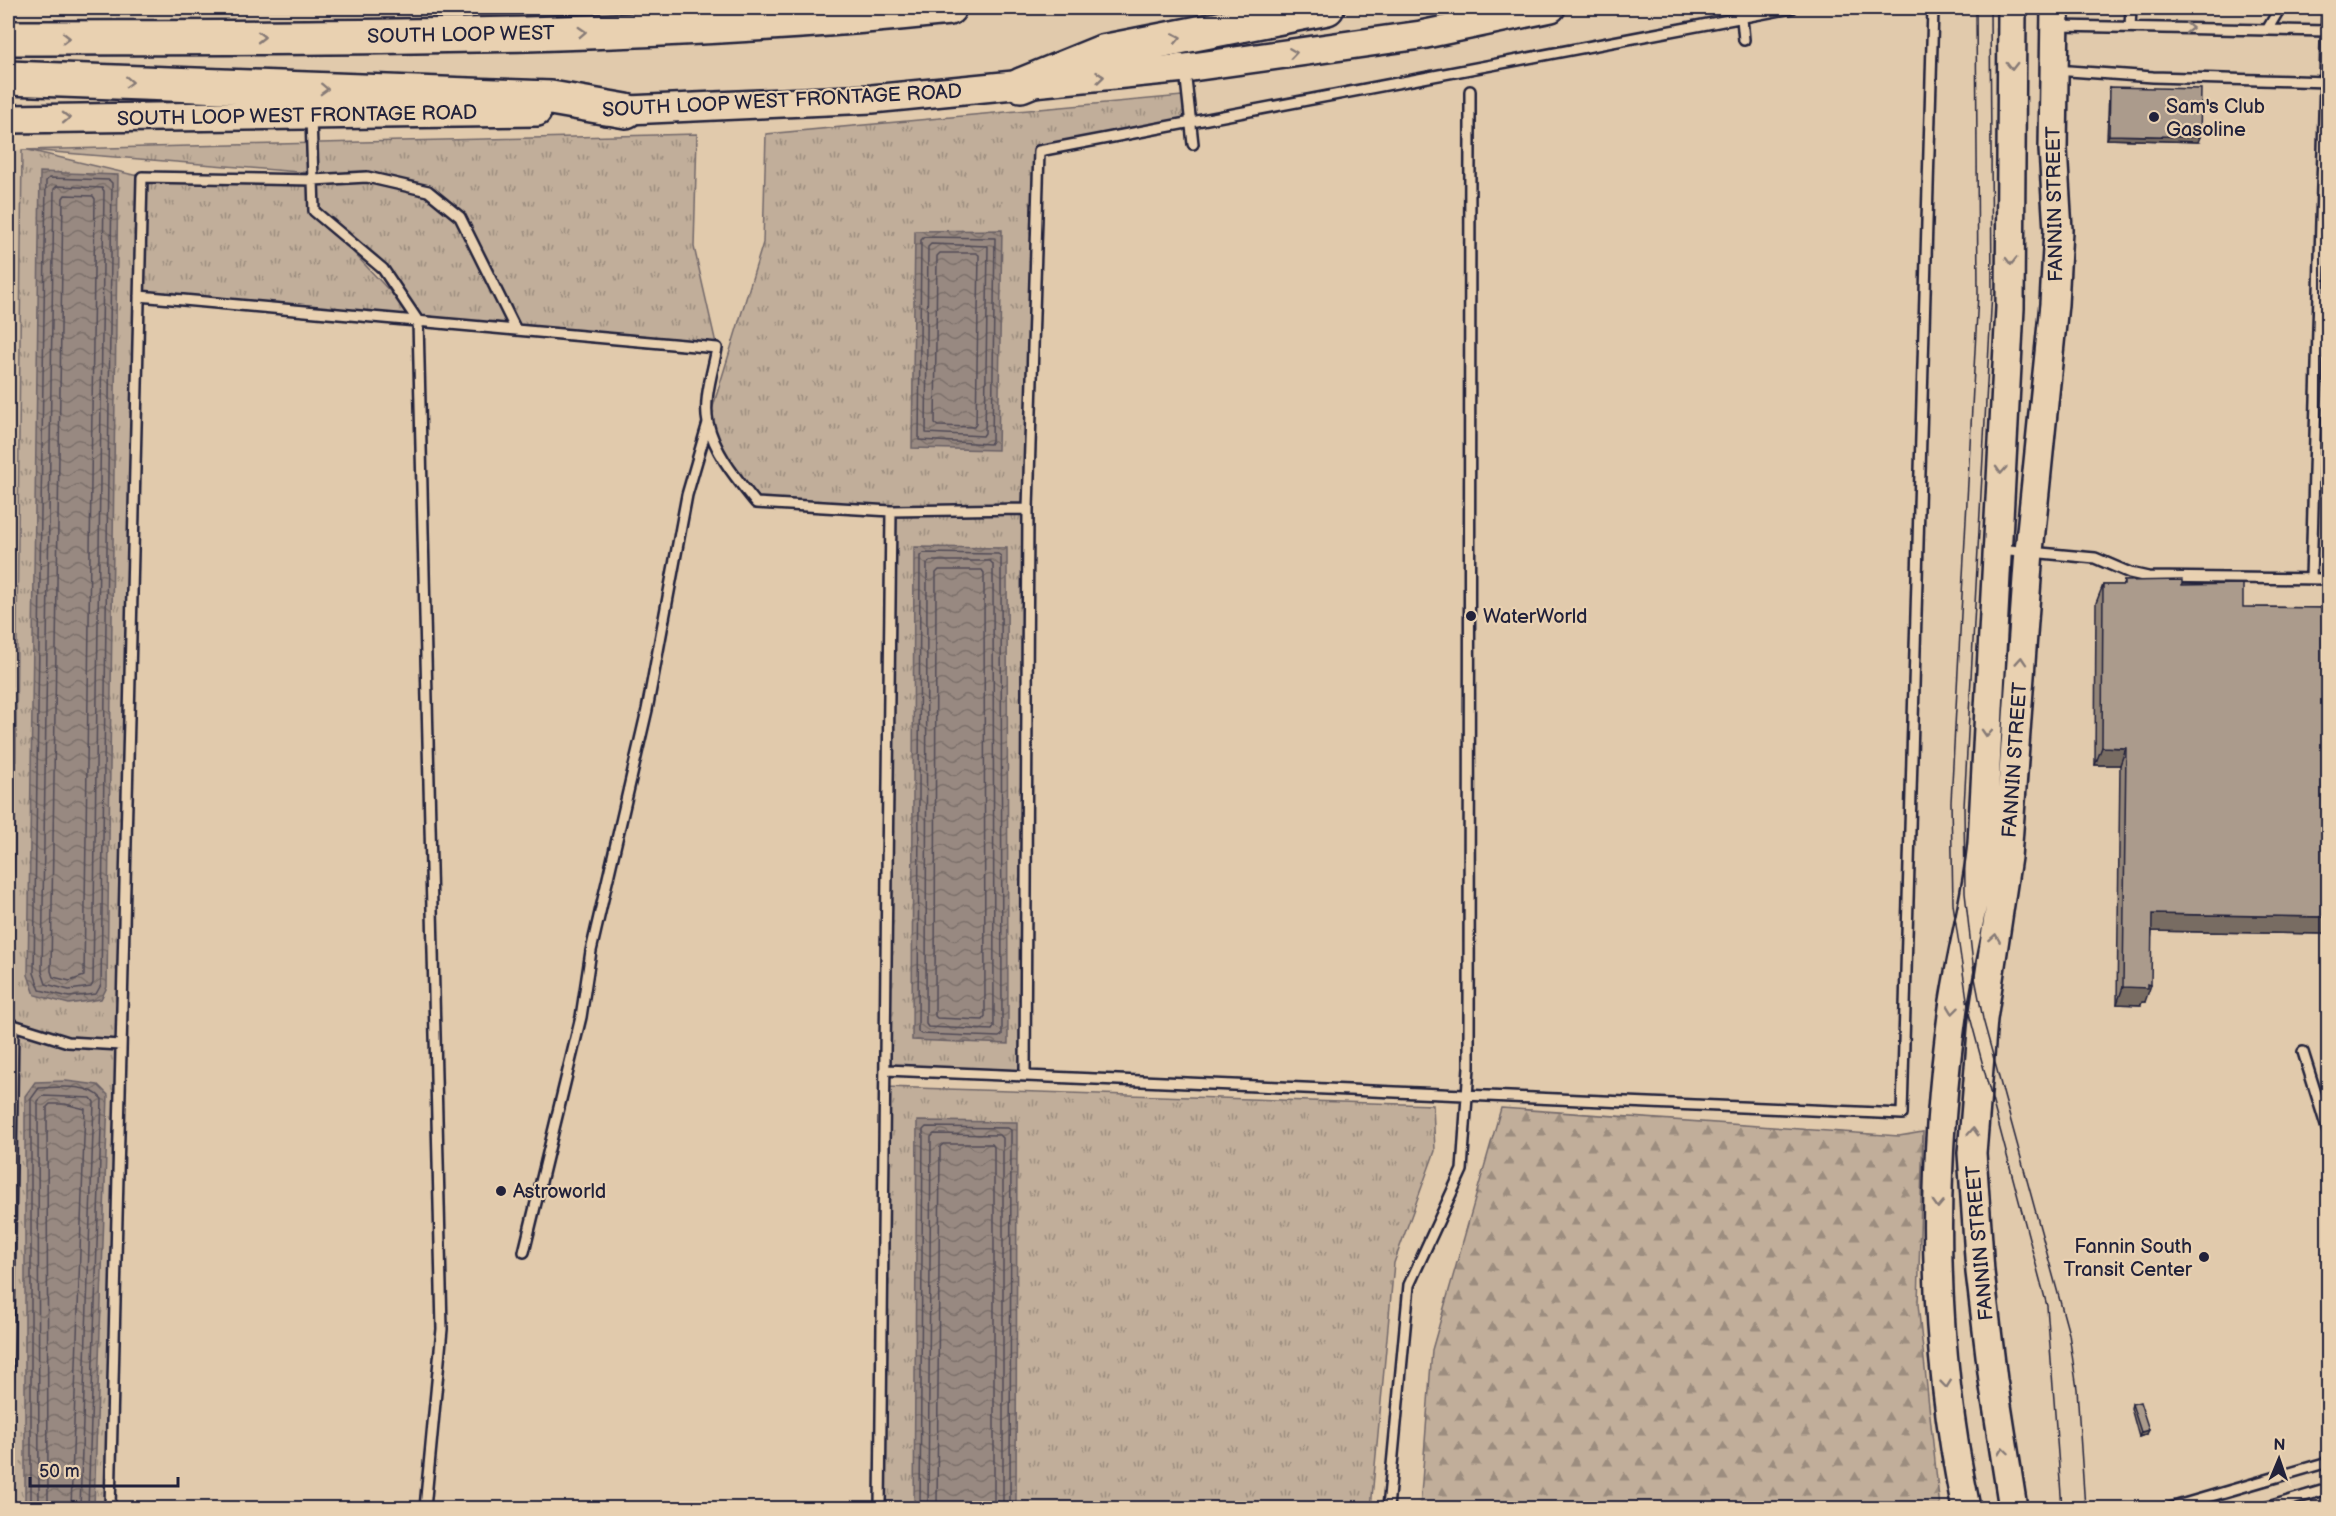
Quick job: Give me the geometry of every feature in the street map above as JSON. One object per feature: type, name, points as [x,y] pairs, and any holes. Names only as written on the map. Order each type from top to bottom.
[{"type":"highway","name":"SOUTH LOOP WEST","points":[[8,38],[495,36],[846,19],[950,8]]},
{"type":"highway","points":[[1021,85],[1102,52],[1327,8]]},
{"type":"highway","points":[[8,78],[540,98],[626,111]]},
{"type":"main road","name":"SOUTH LOOP WEST FRONTAGE ROAD","points":[[8,119],[626,111],[872,99],[1185,68],[1421,35],[1551,8]]},
{"type":"main road","name":"FANNIN STREET","points":[[1966,1509],[1954,1451],[1943,1357],[1937,1213],[1953,1010],[1980,865],[2010,309],[2012,8]]},
{"type":"main road","name":"FANNIN STREET","points":[[2013,1509],[1993,1380],[1980,1272],[1972,1153],[1984,1013],[2007,857],[2029,551],[2057,257],[2053,149],[2055,17]]},
{"type":"lane","points":[[1025,1076],[1028,509],[1039,151],[1189,124],[1742,12],[1792,8]]},
{"type":"lane","points":[[886,1070],[1467,1093],[1902,1114],[1933,8]]},
{"type":"lane","points":[[2130,27],[2131,8]]},
{"type":"lane","points":[[2267,30],[2280,8]]},
{"type":"lane","points":[[2311,579],[2327,82],[2327,8]]},
{"type":"lane","points":[[1742,12],[1744,40]]},
{"type":"lane","points":[[2055,17],[2130,27],[2327,31]]},
{"type":"lane","points":[[1185,68],[1189,124],[1193,144]]},
{"type":"lane","points":[[2054,70],[2153,77],[2327,82]]},
{"type":"lane","points":[[1388,1509],[1409,1285],[1462,1170],[1467,1093],[1470,92]]},
{"type":"lane","points":[[311,115],[314,211],[383,269],[418,321],[442,1329],[425,1509]]},
{"type":"lane","points":[[110,1509],[142,177],[313,180],[368,177],[428,191],[460,216],[516,330]]},
{"type":"lane","points":[[139,297],[717,348],[707,400],[708,423],[687,495],[651,691],[591,951],[581,1017],[524,1252]]},
{"type":"lane","points":[[708,423],[728,468],[756,503],[891,511],[1028,509]]},
{"type":"lane","points":[[880,1509],[891,511]]},
{"type":"lane","points":[[1997,549],[2094,558],[2130,573],[2148,577],[2328,579]]},
{"type":"lane","points":[[8,1384],[10,1025],[68,1042],[121,1045]]},
{"type":"lane","points":[[2303,1052],[2328,1132]]},
{"type":"lane","points":[[2170,1509],[2328,1462]]},
{"type":"lane","points":[[2265,1509],[2328,1489]]},
{"type":"shaded area","points":[[8,150],[22,150],[21,192],[25,199],[8,885]]},
{"type":"green space","points":[[1182,96],[1189,124],[1039,151],[1028,509],[1025,1076],[886,1070],[891,511],[1004,509],[756,503],[708,423],[763,243],[766,134]]},
{"type":"green space","points":[[697,134],[694,247],[717,348],[139,297],[110,1508],[8,1508],[22,150]],"holes":[[[28,150],[361,177],[142,177]],[[320,217],[383,269],[414,317]]]},
{"type":"green space","points":[[885,1087],[1433,1105],[1435,1151],[1394,1263],[1371,1508],[883,1508]]},
{"type":"green space","points":[[1501,1108],[1899,1136],[1923,1132],[1918,1304],[1940,1508],[1420,1508],[1432,1350]]},
{"type":"water","points":[[40,172],[118,175],[107,987],[101,999],[69,1004],[35,995],[28,975]]},
{"type":"water","points":[[1002,230],[998,450],[912,448],[915,231]]},
{"type":"water","points":[[914,547],[1007,548],[1008,1044],[912,1040]]},
{"type":"water","points":[[66,1081],[98,1085],[108,1095],[94,1508],[25,1508],[25,1096],[35,1082]]},
{"type":"water","points":[[917,1121],[1017,1122],[1016,1508],[914,1508]]},
{"type":"building","name":"Sam's Club Gasoline","points":[[2110,87],[2201,89],[2200,137],[2109,135]]},
{"type":"building","points":[[2182,580],[2182,585],[2243,584],[2243,607],[2328,608],[2328,917],[2152,914],[2151,985],[2148,984],[2148,988],[2123,987],[2126,748],[2102,747],[2103,585],[2124,585],[2124,581]]},
{"type":"building","points":[[2140,1402],[2149,1430],[2141,1432],[2132,1404]]},
{"type":"tram line","points":[[1976,8],[1978,294],[1951,802],[1953,904],[1969,1013],[2047,1306],[2062,1508]]},
{"type":"tram line","points":[[1990,8],[1992,291],[1964,807],[1965,893],[1974,973],[1983,1019],[2069,1334],[2077,1389],[2085,1508]]},
{"type":"place","name":"Sam's Club Gasoline","points":[[2154,117]]},
{"type":"place","name":"WaterWorld","points":[[1471,616]]},
{"type":"place","name":"Astroworld","points":[[501,1191]]},
{"type":"place","name":"Fannin South Transit Center","points":[[2204,1257]]}]
